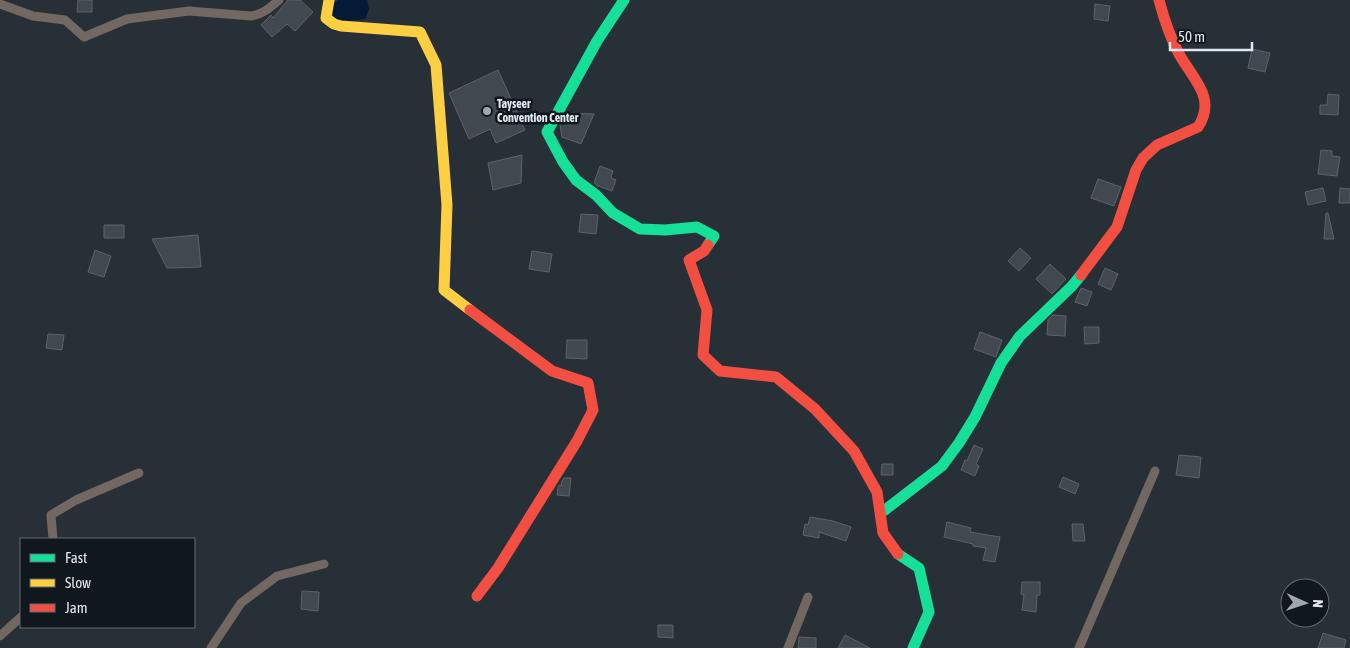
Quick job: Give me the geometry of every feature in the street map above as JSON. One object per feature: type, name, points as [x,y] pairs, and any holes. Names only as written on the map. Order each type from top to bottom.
[{"type":"street","points":[[0,4],[33,16],[65,20],[84,37],[127,19],[189,11],[258,15],[268,10],[279,0]]},
{"type":"street","points":[[329,0],[326,18],[334,24],[420,32],[436,65],[447,204],[444,290],[552,371],[588,383],[593,410],[577,441],[498,568],[477,596]]},
{"type":"street","points":[[624,0],[597,41],[546,132],[562,162],[576,180],[596,195],[613,213],[640,229],[665,230],[698,227],[714,236],[704,251],[689,260],[706,310],[703,355],[720,371],[776,377],[815,409],[854,450],[877,492],[883,533],[896,552],[919,568],[929,612],[913,648]]},
{"type":"street","points":[[881,513],[942,466],[959,444],[1001,363],[1020,336],[1072,286],[1117,227],[1136,170],[1144,158],[1157,145],[1198,127],[1202,121],[1206,103],[1203,91],[1178,54],[1165,22],[1159,0]]},
{"type":"street","points":[[1079,648],[1155,471]]},
{"type":"street","points":[[53,538],[51,515],[76,500],[139,473]]},
{"type":"street","points":[[211,648],[241,603],[277,576],[324,564]]},
{"type":"street","points":[[788,648],[808,598]]},
{"type":"street","points":[[0,636],[20,619]]},
{"type":"water","points":[[338,0],[367,0],[369,9],[365,19],[338,23],[332,19],[330,7]]},
{"type":"building","points":[[78,0],[92,0],[92,12],[77,12]]},
{"type":"building","points":[[288,0],[300,0],[313,12],[295,31],[287,24],[272,37],[261,25],[271,15],[273,18]]},
{"type":"building","points":[[1095,4],[1110,6],[1108,21],[1094,19]]},
{"type":"building","points":[[1252,49],[1270,53],[1265,72],[1248,68]]},
{"type":"building","name":"Tayseer Convention Center","points":[[498,70],[525,130],[496,143],[490,129],[469,139],[449,93]]},
{"type":"building","points":[[1328,94],[1339,95],[1338,115],[1320,114],[1320,105],[1327,105]]},
{"type":"building","points":[[567,113],[594,114],[581,144],[562,137],[560,125]]},
{"type":"building","points":[[1321,150],[1332,151],[1332,156],[1340,157],[1337,176],[1318,174]]},
{"type":"building","points":[[522,155],[521,183],[493,190],[488,163]]},
{"type":"building","points":[[600,166],[613,171],[611,178],[616,180],[612,191],[594,183]]},
{"type":"building","points":[[1098,179],[1121,187],[1114,206],[1091,198]]},
{"type":"building","points":[[1323,188],[1326,201],[1308,205],[1305,192]]},
{"type":"building","points":[[1340,188],[1350,189],[1350,203],[1339,203]]},
{"type":"building","points":[[1326,213],[1328,213],[1334,239],[1324,239]]},
{"type":"building","points":[[581,214],[598,215],[596,234],[579,232]]},
{"type":"building","points":[[104,225],[124,225],[124,238],[104,238]]},
{"type":"building","points":[[198,235],[201,267],[167,268],[152,239]]},
{"type":"building","points":[[1020,248],[1031,258],[1019,271],[1008,261]]},
{"type":"building","points":[[95,250],[111,256],[104,277],[88,272]]},
{"type":"building","points":[[532,251],[552,254],[549,272],[529,269]]},
{"type":"building","points":[[1050,264],[1066,279],[1052,294],[1036,279]]},
{"type":"building","points":[[1105,268],[1118,274],[1111,290],[1098,284]]},
{"type":"building","points":[[1081,288],[1092,292],[1087,306],[1075,302]]},
{"type":"building","points":[[1053,315],[1066,316],[1065,336],[1047,335],[1048,320]]},
{"type":"building","points":[[1084,327],[1099,327],[1099,343],[1085,344]]},
{"type":"building","points":[[980,332],[1002,340],[996,357],[974,349]]},
{"type":"building","points":[[48,334],[64,335],[62,350],[46,348]]},
{"type":"building","points":[[567,340],[587,340],[587,359],[566,358]]},
{"type":"building","points":[[974,445],[983,449],[976,464],[979,466],[975,476],[961,470]]},
{"type":"building","points":[[1179,455],[1201,457],[1199,478],[1176,475]]},
{"type":"building","points":[[882,464],[893,464],[893,475],[881,475]]},
{"type":"building","points":[[1063,477],[1079,484],[1075,494],[1059,487]]},
{"type":"building","points":[[564,478],[571,478],[569,496],[557,495],[558,487],[559,485],[561,486]]},
{"type":"building","points":[[810,517],[833,521],[851,527],[846,541],[819,532],[819,538],[803,535],[805,524],[808,525]]},
{"type":"building","points":[[947,522],[971,528],[970,532],[1000,537],[995,562],[983,560],[986,548],[944,537]]},
{"type":"building","points":[[1072,524],[1083,524],[1085,541],[1073,541]]},
{"type":"building","points":[[1022,582],[1040,582],[1040,595],[1037,595],[1036,612],[1022,610],[1024,595],[1021,594]]},
{"type":"building","points":[[302,591],[319,592],[318,611],[301,609]]},
{"type":"building","points":[[658,625],[673,625],[673,638],[658,637]]},
{"type":"building","points":[[1323,633],[1346,640],[1344,648],[1318,648]]},
{"type":"building","points":[[845,635],[870,648],[838,648]]},
{"type":"building","points":[[799,637],[816,638],[816,648],[798,648]]},
{"type":"traffic: fast","points":[[624,0],[597,41],[547,132],[563,162],[576,180],[596,195],[613,213],[640,229],[665,230],[697,227],[714,236],[708,245]]},
{"type":"traffic: fast","points":[[881,513],[942,466],[975,417],[1001,363],[1020,336],[1081,275]]},
{"type":"traffic: fast","points":[[898,554],[919,568],[929,612],[913,648]]},
{"type":"traffic: slow","points":[[329,0],[326,18],[334,24],[420,32],[436,65],[447,205],[444,290],[470,310]]},
{"type":"traffic: jam","points":[[1081,275],[1117,227],[1136,170],[1143,158],[1157,145],[1198,127],[1203,117],[1205,107],[1201,89],[1176,48],[1159,0]]},
{"type":"traffic: jam","points":[[708,245],[704,251],[689,260],[707,310],[703,355],[720,371],[776,377],[815,409],[854,451],[877,492],[883,533],[898,554]]},
{"type":"traffic: jam","points":[[470,310],[552,371],[588,383],[593,410],[577,441],[498,568],[477,596]]},
{"type":"place","name":"Tayseer Convention Center","points":[[487,111]]}]
